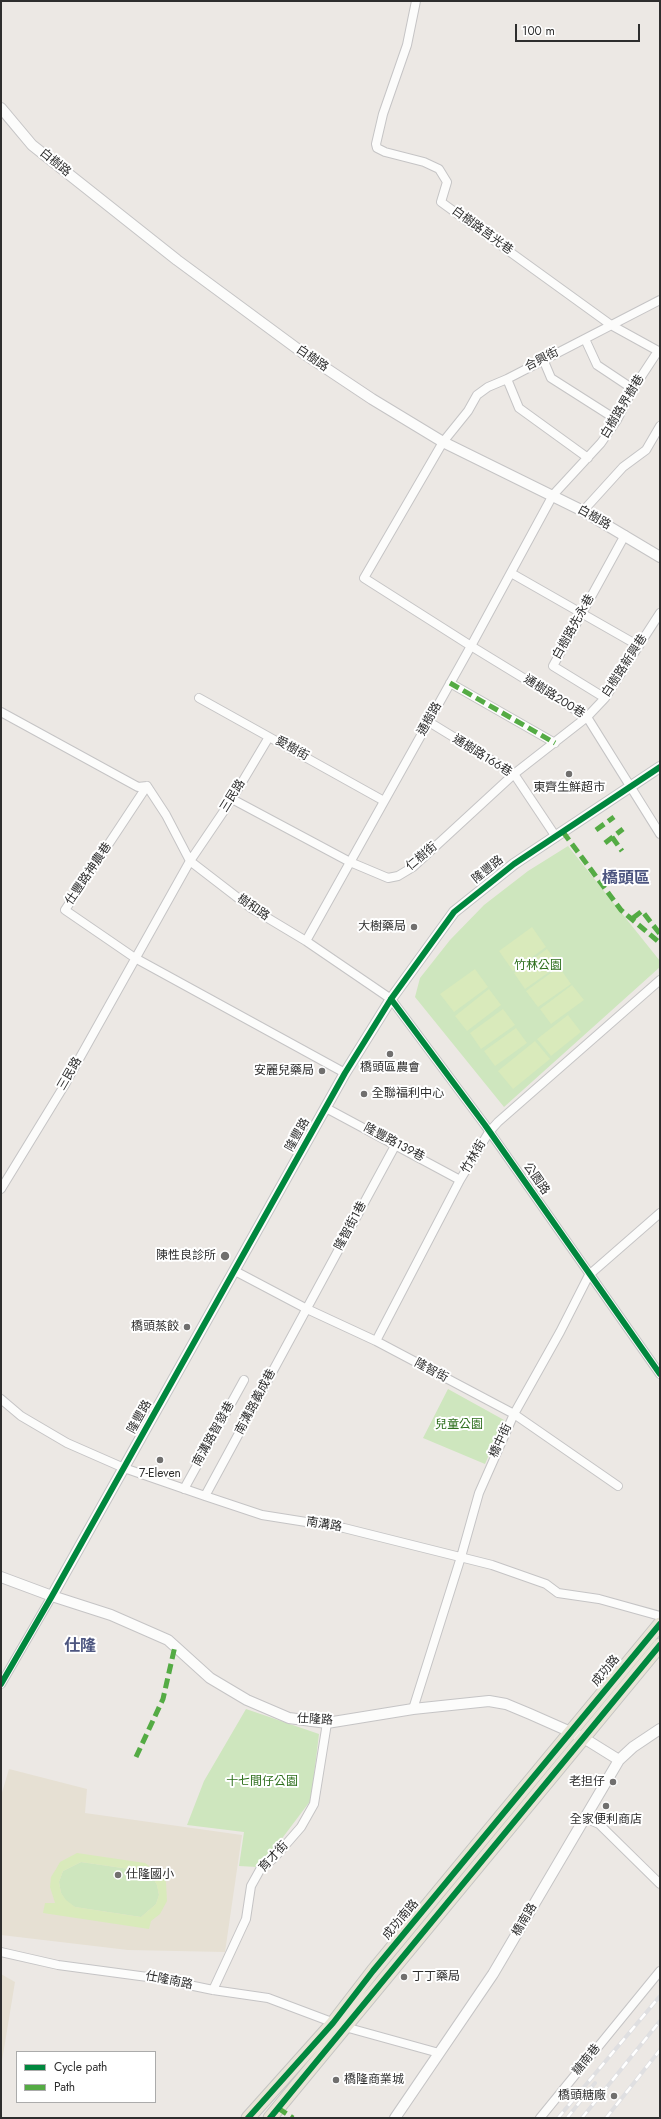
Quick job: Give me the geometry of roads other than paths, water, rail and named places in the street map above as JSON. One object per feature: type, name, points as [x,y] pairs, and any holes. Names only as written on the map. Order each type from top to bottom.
[{"type":"main road","name":"成功路","points":[[576,1735],[660,1624]]},
{"type":"main road","name":"成功路","points":[[576,1735],[660,1644]]},
{"type":"main road","name":"成功南路","points":[[270,2118],[339,2025],[373,1971],[576,1735]]},
{"type":"main road","name":"成功南路","points":[[248,2118],[339,2025]]},
{"type":"street","name":"白樹路莒光巷","points":[[416,1],[406,45],[378,136],[376,144],[377,148],[384,152],[424,162],[439,169],[446,182],[441,202],[611,325]]},
{"type":"street","name":"白樹路","points":[[1,108],[32,145],[177,260],[302,353],[372,399],[443,442],[583,511],[660,557]]},
{"type":"street","name":"合興街","points":[[443,442],[468,411],[476,395],[488,386],[506,379],[542,359],[585,340],[660,300]]},
{"type":"street","points":[[611,325],[659,351]]},
{"type":"street","points":[[585,340],[597,365],[632,389]]},
{"type":"street","name":"白樹路界樹巷","points":[[552,495],[588,458],[617,420],[632,389],[659,351]]},
{"type":"street","points":[[542,359],[551,378],[617,420]]},
{"type":"street","points":[[506,379],[519,408],[588,458]]},
{"type":"street","points":[[583,511],[623,467],[646,450],[660,426]]},
{"type":"street","name":"通樹路200巷","points":[[443,442],[364,578],[587,717],[660,834]]},
{"type":"street","name":"通樹路","points":[[306,941],[471,646],[552,495]]},
{"type":"street","name":"白樹路先永巷","points":[[605,698],[553,666],[625,535]]},
{"type":"street","points":[[511,573],[638,646]]},
{"type":"street","name":"白樹路新興巷","points":[[587,717],[605,698],[660,613]]},
{"type":"street","points":[[450,683],[555,744]]},
{"type":"street","name":"愛樹街","points":[[199,698],[384,801]]},
{"type":"street","points":[[1,712],[138,787],[147,786]]},
{"type":"street","name":"仁樹街","points":[[232,799],[350,862],[388,878],[398,876],[413,867],[514,774],[555,744],[587,717]]},
{"type":"street","name":"通樹路166巷","points":[[428,722],[514,774],[556,837]]},
{"type":"street","name":"三民路","points":[[1,1189],[64,1086],[190,861],[232,799],[269,737]]},
{"type":"street","name":"隆豐路","points":[[52,1596],[345,1073],[391,999],[454,912],[514,864],[660,767]]},
{"type":"street","name":"樹和路","points":[[147,786],[166,815],[190,861],[251,908],[306,941],[391,999]]},
{"type":"street","name":"仕豐路神農巷","points":[[135,958],[65,910],[147,786]]},
{"type":"street","points":[[135,958],[345,1073]]},
{"type":"street","name":"竹林街","points":[[376,1341],[460,1180],[489,1132],[498,1122],[660,980]]},
{"type":"street","name":"公園路","points":[[391,999],[489,1132],[660,1374]]},
{"type":"street","name":"隆豐路139巷","points":[[326,1108],[396,1144],[460,1180]]},
{"type":"street","name":"隆智街1巷","points":[[307,1309],[396,1144]]},
{"type":"street","name":"橋中街","points":[[413,1709],[461,1558],[479,1493],[514,1414],[560,1332],[589,1274],[660,1213]]},
{"type":"street","name":"隆智街","points":[[235,1271],[307,1309],[376,1341],[514,1414],[618,1486]]},
{"type":"street","name":"南溝路義成巷","points":[[205,1496],[307,1309]]},
{"type":"street","name":"南溝路智發巷","points":[[184,1489],[244,1380]]},
{"type":"street","name":"南溝路","points":[[1,1399],[21,1416],[67,1443],[124,1468],[262,1515],[344,1528],[492,1565],[546,1584],[558,1593],[599,1598],[660,1616]]},
{"type":"street","name":"仕隆路","points":[[1,1577],[52,1596],[111,1615],[168,1640],[210,1678],[247,1700],[289,1718],[327,1723],[413,1709],[489,1701],[518,1709],[576,1735],[619,1760]]},
{"type":"street","points":[[1,1684],[52,1596]]},
{"type":"street","name":"育才街","points":[[213,1990],[246,1919],[251,1886],[261,1868],[274,1858],[301,1826],[314,1804],[327,1723]]},
{"type":"street","name":"橋南路","points":[[394,2118],[493,1974],[619,1760],[633,1747],[660,1729]]},
{"type":"street","points":[[585,1818],[599,1824],[660,1884]]},
{"type":"street","name":"仕隆南路","points":[[1,1952],[58,1965],[155,1978],[213,1990],[268,1998],[339,2025],[439,2053]]},
{"type":"street","name":"糖南巷","points":[[542,2116],[660,1971]]},
{"type":"railway","points":[[558,2118],[660,1996]]},
{"type":"railway","points":[[582,2118],[660,2021]]},
{"type":"railway","points":[[606,2118],[660,2050]]},
{"type":"railway","points":[[567,2118],[595,2083]]},
{"type":"place","name":"東齊生鮮超市","points":[[569,774]]},
{"type":"place","name":"大樹藥局","points":[[414,927]]},
{"type":"place","name":"橋頭區農會","points":[[390,1054]]},
{"type":"place","name":"安麗兒藥局","points":[[322,1071]]},
{"type":"place","name":"全聯福利中心","points":[[364,1094]]},
{"type":"place","name":"陳性良診所","points":[[225,1256]]},
{"type":"place","name":"橋頭蒸餃","points":[[187,1327]]},
{"type":"place","name":"7-Eleven","points":[[160,1460]]},
{"type":"place","name":"老担仔","points":[[613,1782]]},
{"type":"place","name":"全家便利商店","points":[[606,1806]]},
{"type":"place","name":"仕隆國小","points":[[118,1875]]},
{"type":"place","name":"丁丁藥局","points":[[404,1977]]},
{"type":"place","name":"橋隆商業城","points":[[336,2080]]},
{"type":"place","name":"橋頭糖廠","points":[[614,2096]]},
{"type":"district","name":"橋頭區","points":[[626,879]]},
{"type":"district","name":"仕隆","points":[[80,1647]]},
{"type":"park label","name":"竹林公園","points":[[538,966]]},
{"type":"park label","name":"兒童公園","points":[[459,1425]]},
{"type":"park label","name":"十七間仔公園","points":[[262,1782]]}]
